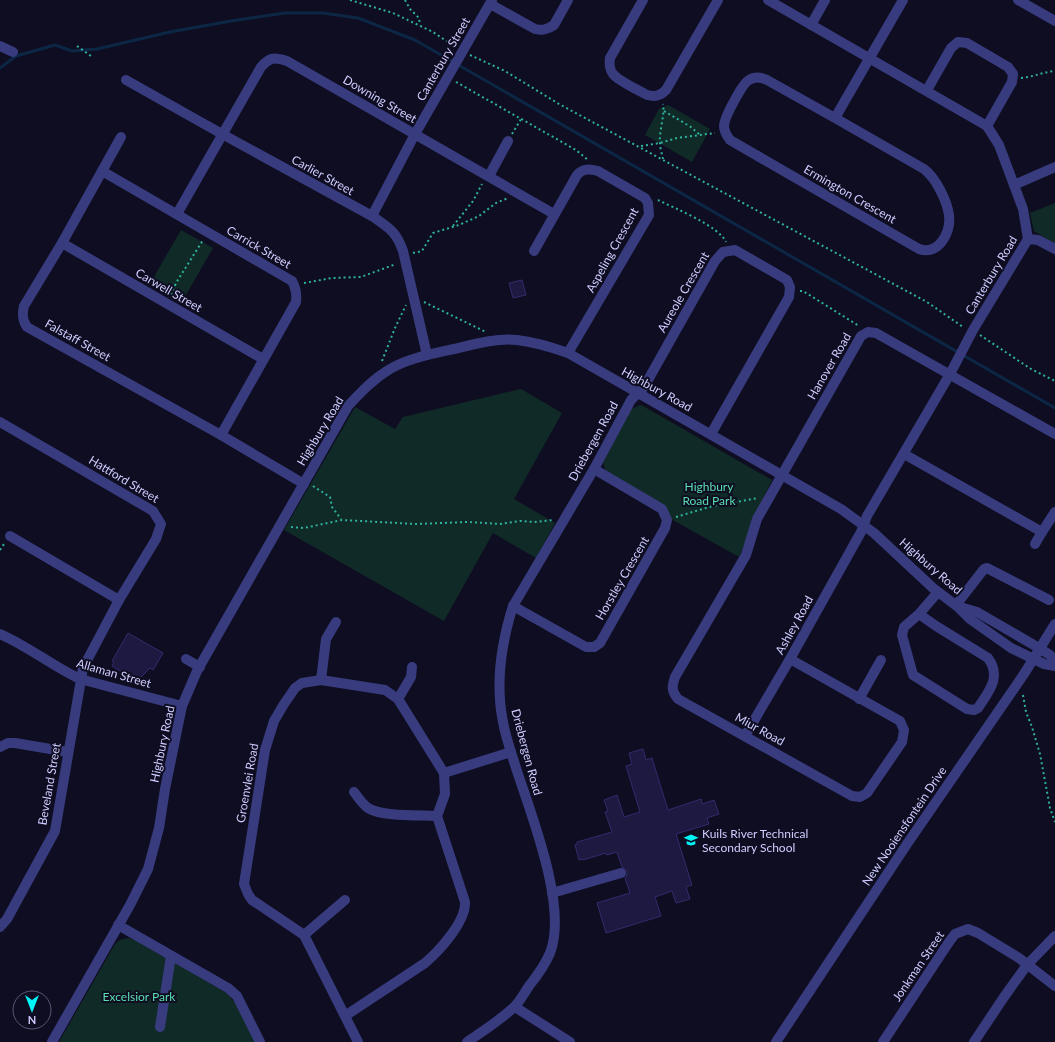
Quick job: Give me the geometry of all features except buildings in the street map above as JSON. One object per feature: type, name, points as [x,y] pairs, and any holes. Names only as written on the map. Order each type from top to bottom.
[{"type":"street","points":[[491,2],[535,29],[542,30],[550,28],[554,25],[568,0]]},
{"type":"street","points":[[643,0],[610,58],[610,65],[615,76],[647,95],[652,96],[662,95],[666,90],[718,0]]},
{"type":"street","name":"Canterbury Road","points":[[768,0],[927,90],[987,126],[999,145],[1023,209],[1028,238],[973,330],[956,364],[863,525]]},
{"type":"street","points":[[811,24],[825,0]]},
{"type":"street","points":[[835,118],[903,0]]},
{"type":"street","points":[[1018,0],[1055,21]]},
{"type":"street","name":"Canterbury Street","points":[[372,216],[415,134],[491,2]]},
{"type":"street","points":[[927,90],[951,48],[955,44],[961,42],[967,43],[1008,67],[1013,74],[1012,82],[987,126]]},
{"type":"street","points":[[0,46],[13,52]]},
{"type":"street","name":"Downing Street","points":[[222,134],[266,61],[272,58],[287,61],[554,214]]},
{"type":"street","name":"Ermington Crescent","points":[[755,77],[767,80],[835,118],[924,169],[934,178],[948,209],[949,220],[947,231],[936,248],[927,250],[919,249],[730,140],[724,131],[726,117],[745,83],[755,77]]},
{"type":"street","name":"Carlier Street","points":[[126,80],[372,216],[390,229],[399,239],[404,251],[427,355]]},
{"type":"street","points":[[177,214],[222,134]]},
{"type":"street","name":"Falstaff Street","points":[[121,137],[62,243],[24,306],[22,313],[27,327],[305,483]]},
{"type":"street","points":[[489,176],[508,141]]},
{"type":"street","points":[[1014,185],[1055,167]]},
{"type":"street","points":[[534,251],[577,175],[583,170],[590,169]]},
{"type":"street","name":"Aspeling Crescent","points":[[568,353],[649,215],[648,203],[645,198],[598,171],[590,169]]},
{"type":"street","name":"Carrick Street","points":[[102,170],[292,281],[295,286],[296,302],[220,435]]},
{"type":"street","points":[[1028,238],[1038,240],[1055,249]]},
{"type":"street","name":"Carwell Street","points":[[62,243],[263,359]]},
{"type":"street","points":[[711,434],[789,297],[791,290],[787,280],[735,250],[729,250]]},
{"type":"street","name":"Aureole Crescent","points":[[637,394],[644,387],[715,261],[723,252],[729,250]]},
{"type":"street","name":"Hanover Road","points":[[782,475],[859,340],[868,332],[876,333],[1055,434]]},
{"type":"street","name":"Highbury Road","points":[[52,1042],[140,887],[152,855],[159,828],[182,706],[200,666],[348,406],[361,391],[390,369],[427,355],[482,342],[502,340],[531,342],[568,353],[637,394],[711,434],[841,509],[863,525],[970,619],[1011,648],[1044,664],[1055,666]]},
{"type":"street","name":"Driebergen Road","points":[[467,1042],[495,1023],[514,1007],[540,971],[550,953],[554,937],[552,893],[549,873],[503,723],[499,695],[502,653],[507,627],[513,606],[594,469],[631,400],[637,394]]},
{"type":"street","name":"Hattford Street","points":[[0,422],[154,511],[161,524],[156,539],[119,600],[82,668],[80,679]]},
{"type":"street","points":[[904,454],[1042,532]]},
{"type":"street","points":[[594,469],[662,509],[667,520]]},
{"type":"street","name":"Miur Road","points":[[782,475],[757,519],[746,555],[675,677],[672,685],[674,694],[678,699],[852,796],[860,797],[867,793],[902,742],[904,730],[900,721],[790,660]]},
{"type":"street","points":[[1035,544],[1055,512]]},
{"type":"street","name":"Horstley Crescent","points":[[513,606],[586,646],[594,646],[600,643],[665,528],[667,520]]},
{"type":"street","name":"Ashley Road","points":[[745,736],[790,660],[861,532],[863,525]]},
{"type":"street","points":[[10,536],[119,600]]},
{"type":"street","points":[[957,606],[984,569],[987,568],[1049,600]]},
{"type":"street","points":[[919,614],[988,658],[991,662],[995,672],[995,680],[978,708],[974,710],[967,709],[913,675],[902,635],[904,627],[919,614],[938,592]]},
{"type":"street","name":"Highbury Road","points":[[957,606],[977,612],[1039,648],[1050,655],[1055,661]]},
{"type":"street","points":[[321,680],[326,639],[336,622]]},
{"type":"street","name":"New Nooiensfontein Drive","points":[[776,1042],[864,909],[1024,674],[1055,624]]},
{"type":"street","name":"Allaman Street","points":[[0,634],[10,638],[80,679],[104,681],[182,706]]},
{"type":"street","points":[[186,659],[200,666]]},
{"type":"street","points":[[859,699],[881,660]]},
{"type":"street","points":[[398,699],[411,677],[412,667]]},
{"type":"street","name":"Beveland Street","points":[[0,927],[6,919],[55,831],[80,679]]},
{"type":"street","name":"Groenvlei Road","points":[[358,1042],[304,935],[252,900],[244,884],[268,737],[274,721],[295,688],[302,683],[321,680],[385,690],[398,699],[444,773],[445,794],[437,816]]},
{"type":"street","points":[[0,747],[8,743],[15,743],[68,752]]},
{"type":"street","points":[[444,773],[511,752]]},
{"type":"street","points":[[345,1016],[425,963],[437,953],[466,909],[464,898],[437,816],[390,814],[376,811],[363,804],[354,792]]},
{"type":"street","points":[[552,893],[621,873]]},
{"type":"street","points":[[304,935],[345,900]]},
{"type":"street","points":[[118,925],[228,988],[237,996],[260,1042]]},
{"type":"street","name":"Jonkman Street","points":[[883,1042],[955,934],[968,929],[978,933],[1019,958],[1055,986]]},
{"type":"street","points":[[974,1042],[1027,965],[1055,936]]},
{"type":"street","points":[[160,1027],[171,956]]},
{"type":"street","points":[[514,1007],[570,1042]]},
{"type":"path","points":[[350,0],[393,13],[433,32],[461,55],[505,71],[559,104],[927,302],[960,326],[973,330],[1031,369],[1055,381]]},
{"type":"path","points":[[405,0],[410,9],[420,18],[420,26]]},
{"type":"path","points":[[77,46],[91,56]]},
{"type":"path","points":[[1012,82],[1055,70]]},
{"type":"path","points":[[450,73],[521,119],[576,150],[588,160],[590,169]]},
{"type":"path","points":[[662,95],[664,111],[660,143],[663,159]]},
{"type":"path","points":[[664,111],[700,135]]},
{"type":"path","points":[[508,141],[521,119]]},
{"type":"path","points":[[640,147],[677,138],[724,131]]},
{"type":"path","points":[[452,227],[473,201],[483,182],[489,176]]},
{"type":"path","points":[[645,198],[653,198],[710,226],[725,239],[729,250]]},
{"type":"path","points":[[166,304],[176,283],[208,232]]},
{"type":"path","points":[[791,290],[803,291],[861,327],[865,334]]},
{"type":"path","points":[[382,361],[408,301],[414,298],[502,340]]},
{"type":"path","points":[[305,483],[330,497],[332,507],[342,520]]},
{"type":"path","points":[[667,520],[709,507],[755,498],[769,498]]},
{"type":"path","points":[[279,527],[304,528],[342,520],[416,524],[468,522],[500,524],[520,521],[534,522],[551,519],[561,524]]},
{"type":"path","points":[[1023,695],[1026,712],[1040,754],[1050,808],[1055,822]]},
{"type":"green space","points":[[668,105],[710,129],[692,162],[645,135],[659,109]]},
{"type":"green space","points":[[1055,203],[1055,244],[1034,231],[1030,213]]},
{"type":"green space","points":[[181,230],[213,248],[183,300],[151,282]]},
{"type":"green space","points":[[521,389],[562,413],[514,499],[555,523],[536,558],[493,533],[444,621],[284,530],[355,407],[395,429],[403,417]]},
{"type":"green space","name":"Highbury Road Park","points":[[640,405],[772,480],[751,523],[746,542],[739,557],[671,519],[667,509],[606,472],[603,463],[631,409]]},
{"type":"green space","name":"Excelsior Park","points":[[128,938],[135,940],[225,992],[239,1009],[256,1042],[59,1042],[115,944],[120,940]]},
{"type":"waterway","points":[[0,68],[16,56],[55,45],[72,51],[97,49],[170,32],[285,13],[323,13],[358,18],[415,40],[1055,408]]},
{"type":"place","name":"Kuils River Technical Secondary School","points":[[691,840]]}]
